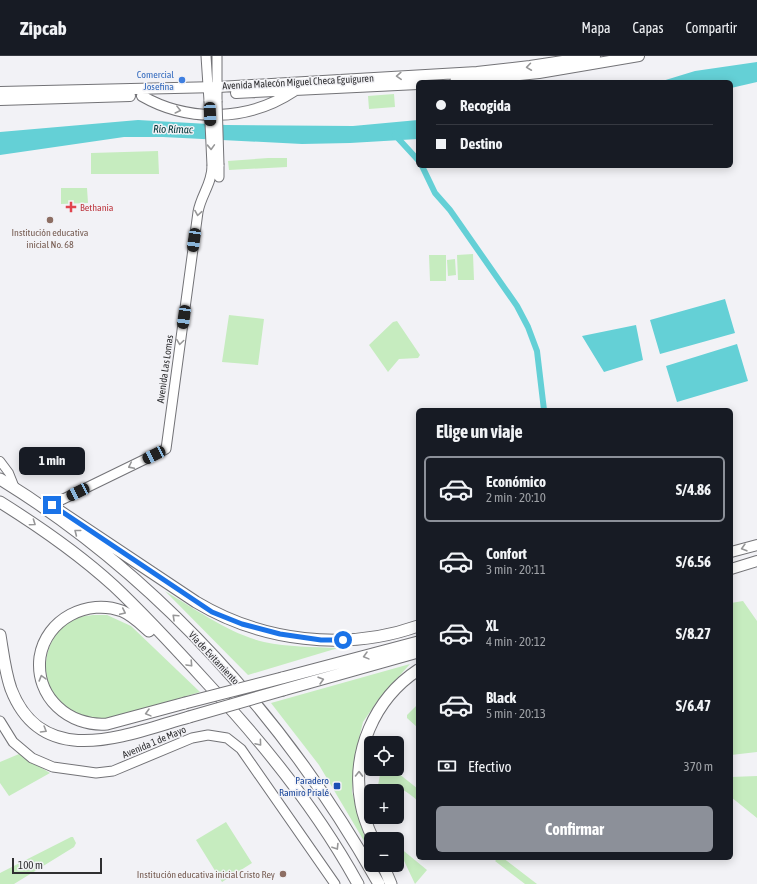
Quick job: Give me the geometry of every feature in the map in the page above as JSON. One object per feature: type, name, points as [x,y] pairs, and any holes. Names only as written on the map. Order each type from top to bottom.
[{"type":"highway","name":"Vía de Evitamiento","points":[[0,479],[31,498],[98,549],[133,578],[223,664],[268,718],[298,758],[364,857],[379,884]]},
{"type":"highway","points":[[31,498],[52,505],[196,602],[224,617],[263,630],[299,638],[343,640],[363,639],[416,631]]},
{"type":"highway","points":[[0,502],[32,523],[114,586],[168,640],[235,713],[273,759],[311,808],[358,884]]},
{"type":"highway","points":[[168,640],[150,631],[124,612],[104,607],[79,610],[66,616],[58,623],[46,639],[40,657],[42,680],[49,697],[57,708],[76,720],[87,724],[107,724],[416,643]]},
{"type":"highway","points":[[363,639],[386,642],[416,631]]},
{"type":"highway","points":[[0,635],[11,688],[18,705],[26,716],[35,724],[52,735],[74,742],[102,740],[416,653]]},
{"type":"highway","points":[[370,832],[360,803],[359,774],[366,734],[385,702],[399,686],[416,672]]},
{"type":"highway","points":[[386,872],[391,884]]},
{"type":"main road","name":"Avenida Las Lomas","points":[[206,56],[213,94]]},
{"type":"main road","name":"Avenida Las Lomas","points":[[52,505],[166,449],[198,212],[200,202],[212,177],[215,166],[213,94],[217,56]]},
{"type":"main road","name":"Avenida Malecón Miguel Checa Eguiguren","points":[[0,92],[213,94],[477,72],[595,56]]},
{"type":"main road","points":[[474,80],[539,73],[639,56]]},
{"type":"main road","name":"Avenida Malecón Miguel Checa Eguiguren","points":[[0,100],[294,91],[416,84]]},
{"type":"main road","points":[[142,96],[154,103],[176,110],[204,116],[225,115],[254,110],[280,100],[294,91]]},
{"type":"main road","name":"Avenida Las Lomas","points":[[215,166],[219,177]]},
{"type":"main road","points":[[733,551],[757,544]]},
{"type":"main road","points":[[733,568],[757,561]]},
{"type":"main road","name":"Avenida 1 de Mayo","points":[[0,721],[12,742],[40,762],[53,767],[96,773],[113,771],[192,738],[208,734],[227,738],[241,749],[335,884]]},
{"type":"street","points":[[0,461],[9,472],[15,488]]},
{"type":"green space","points":[[394,94],[395,107],[369,109],[368,96]]},
{"type":"green space","points":[[158,151],[159,174],[91,174],[91,153]]},
{"type":"green space","points":[[287,158],[287,167],[229,170],[228,161]]},
{"type":"green space","points":[[61,188],[87,188],[88,203],[61,204]]},
{"type":"green space","points":[[473,254],[474,280],[458,280],[457,255]]},
{"type":"green space","points":[[429,255],[446,255],[446,281],[430,281]]},
{"type":"green space","points":[[455,259],[456,275],[448,276],[447,260]]},
{"type":"green space","points":[[229,315],[264,319],[258,365],[222,362]]},
{"type":"green space","points":[[397,321],[420,355],[418,358],[399,359],[388,372],[369,345],[393,322]]},
{"type":"green space","points":[[165,591],[213,620],[251,638],[282,645],[338,648],[248,675]]},
{"type":"green space","points":[[743,601],[757,621],[757,752],[733,755],[733,603]]},
{"type":"green space","points":[[93,615],[107,615],[131,626],[200,692],[107,720],[82,716],[66,710],[50,688],[47,678],[47,657],[54,637],[61,629],[75,619]]},
{"type":"green space","points":[[410,664],[378,700],[363,722],[355,755],[352,792],[364,835],[364,841],[319,765],[271,703]]},
{"type":"green space","points":[[416,706],[416,726],[407,718],[407,715]]},
{"type":"green space","points":[[19,754],[50,773],[9,796],[0,783],[0,762]]},
{"type":"green space","points":[[380,776],[402,776],[416,787],[416,800],[404,791],[404,784],[378,784]]},
{"type":"green space","points":[[757,776],[757,818],[733,799],[733,777]]},
{"type":"green space","points":[[226,822],[252,863],[222,882],[196,840]]},
{"type":"green space","points":[[73,837],[76,843],[74,847],[14,884],[0,884],[0,873]]},
{"type":"green space","points":[[404,851],[427,870],[415,884],[404,861]]},
{"type":"green space","points":[[506,860],[537,884],[525,884],[495,861]]},
{"type":"water","points":[[757,62],[757,82],[733,88],[733,80],[666,80],[695,71]]},
{"type":"water","name":"Río Rímac","points":[[138,120],[226,125],[353,126],[416,120],[416,139],[302,144],[163,137],[124,137],[0,155],[0,132]]},
{"type":"water","points":[[725,299],[735,333],[660,354],[650,320]]},
{"type":"water","points":[[636,325],[643,360],[604,372],[582,336]]},
{"type":"water","points":[[737,344],[748,381],[677,402],[666,366]]},
{"type":"waterway","points":[[395,135],[416,158]]},
{"type":"waterway","points":[[423,168],[435,193],[450,210],[517,306],[528,327],[537,351],[544,408]]},
{"type":"place","name":"Comercial Josefina","points":[[182,80]]},
{"type":"place","name":"Bethania","points":[[71,207]]},
{"type":"place","name":"Institución educativa inicial No. 68","points":[[50,220]]},
{"type":"place","name":"Paradero Ramiro Prialé","points":[[337,786]]},
{"type":"place","name":"Institución educativa inicial Cristo Rey","points":[[283,874]]},
{"type":"route","points":[[52,505],[212,612],[242,624],[280,634],[299,638],[343,640]]}]
